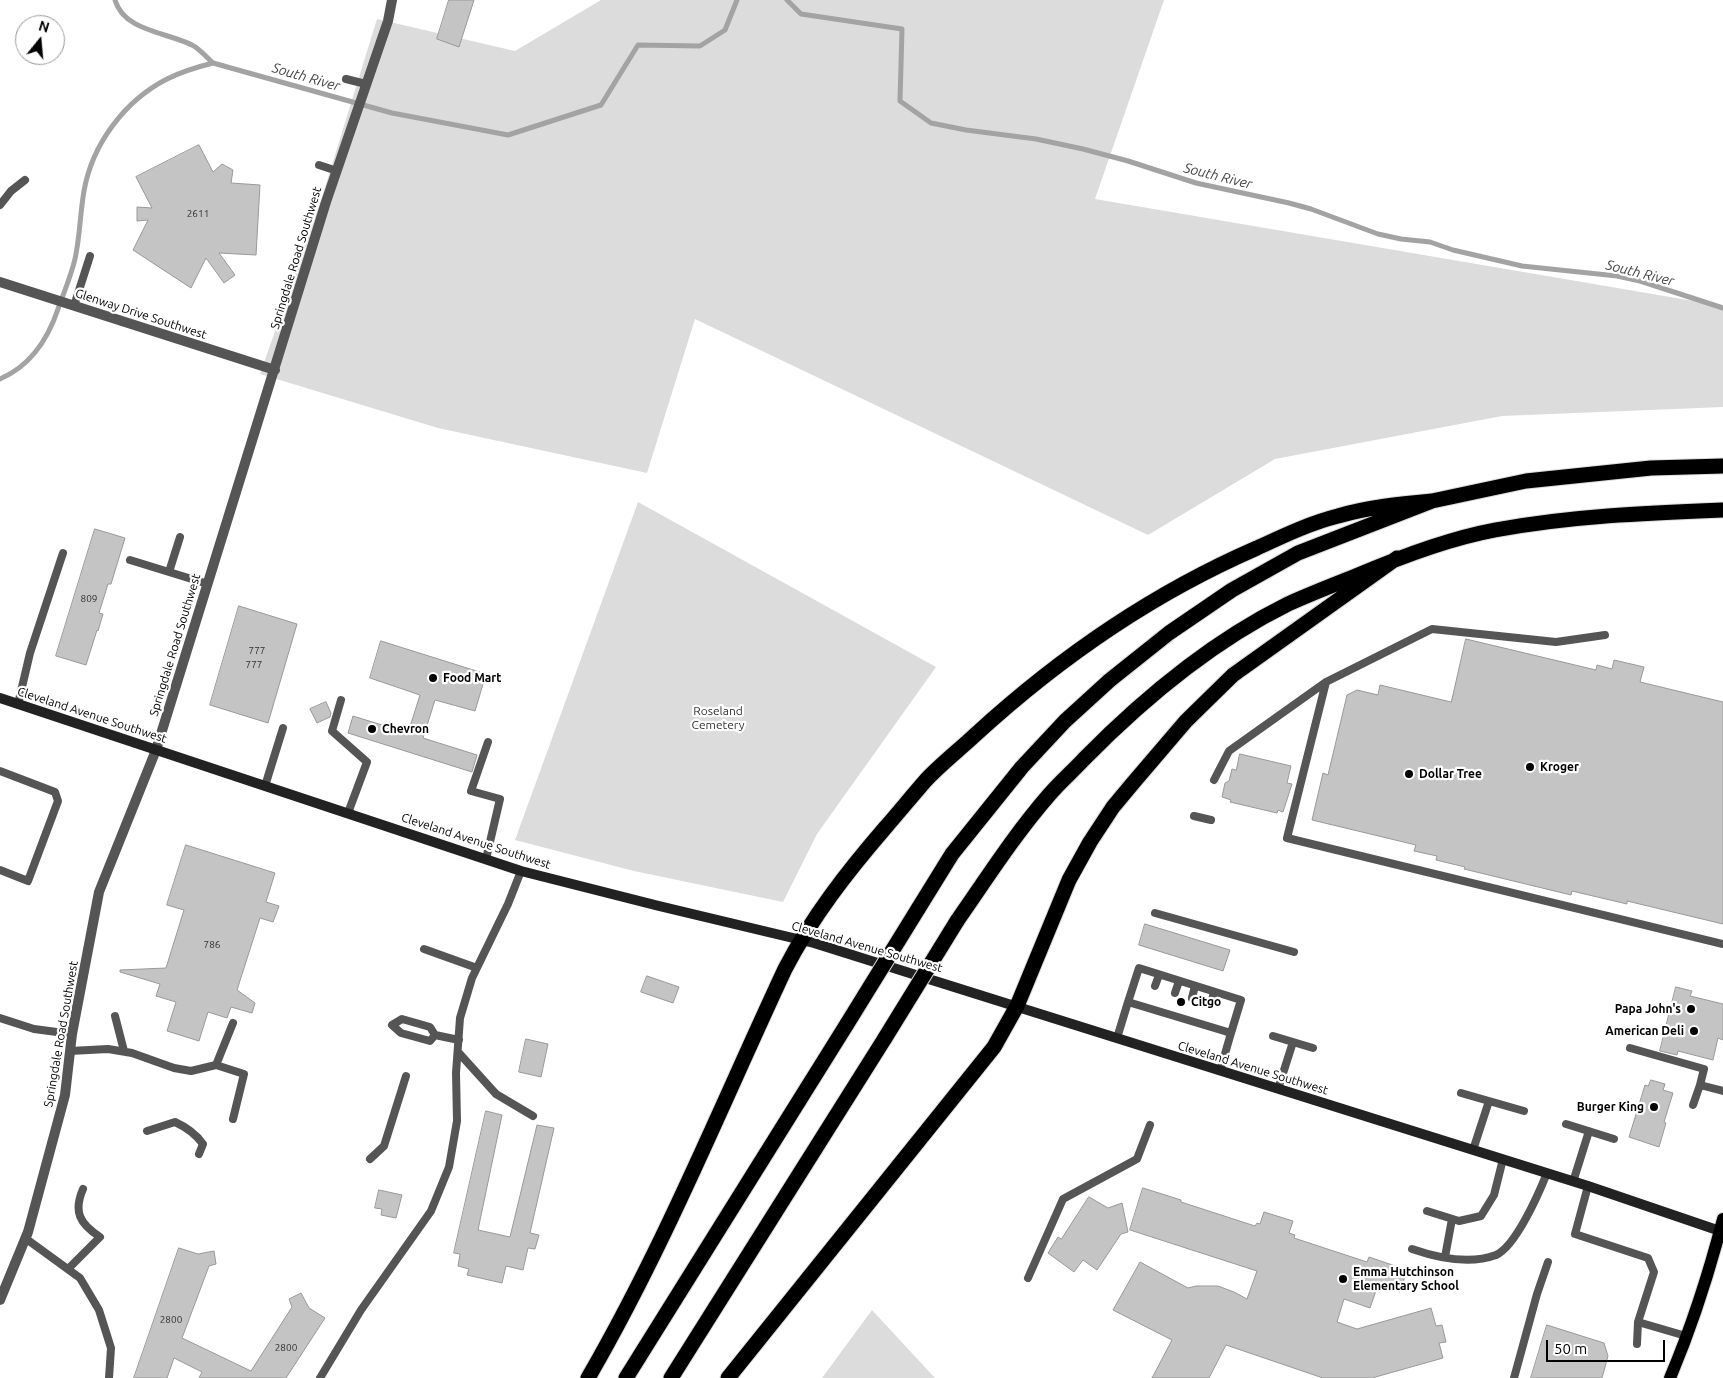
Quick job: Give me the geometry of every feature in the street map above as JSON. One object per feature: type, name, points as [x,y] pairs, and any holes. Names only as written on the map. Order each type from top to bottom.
[{"type":"highway","points":[[588,1378],[649,1264],[800,940],[851,868],[927,779],[1007,705],[1052,669],[1158,597],[1219,565],[1292,532],[1336,516],[1376,506],[1432,501],[1526,481],[1651,468],[1723,466]]},
{"type":"highway","points":[[626,1378],[952,854],[1022,767],[1110,680],[1162,639],[1232,590],[1298,554],[1432,501]]},
{"type":"highway","points":[[671,1378],[957,921],[1008,848],[1050,794],[1116,726],[1151,695],[1236,634],[1288,604],[1397,558],[1492,531],[1548,521],[1612,514],[1723,510]]},
{"type":"highway","points":[[728,1378],[994,1047],[1017,1006],[1069,880],[1090,842],[1113,807],[1186,721],[1233,675],[1397,558]]},
{"type":"main road","name":"Cleveland Avenue Southwest","points":[[0,698],[521,870],[659,906],[814,943],[1573,1182],[1722,1227]]},
{"type":"main road","points":[[1670,1378],[1709,1271],[1722,1227]]},
{"type":"street","name":"Springdale Road Southwest","points":[[0,1300],[25,1238],[65,1095],[72,1034],[99,892],[156,750],[337,170],[388,21],[392,0]]},
{"type":"street","name":"Glenway Drive Southwest","points":[[0,282],[275,370]]},
{"type":"lane","points":[[346,79],[366,84]]},
{"type":"lane","points":[[319,165],[337,170]]},
{"type":"lane","points":[[0,205],[25,180]]},
{"type":"lane","points":[[74,306],[90,256]]},
{"type":"lane","points":[[169,572],[180,537]]},
{"type":"lane","points":[[18,704],[30,653],[63,553]]},
{"type":"lane","points":[[130,560],[208,584]]},
{"type":"lane","points":[[1214,780],[1229,751],[1326,682],[1432,629],[1556,642],[1605,635]]},
{"type":"lane","points":[[1287,838],[1326,682]]},
{"type":"lane","points":[[341,700],[332,731],[367,762],[348,813]]},
{"type":"lane","points":[[265,786],[283,728]]},
{"type":"lane","points":[[486,859],[500,799],[471,791],[488,742]]},
{"type":"lane","points":[[0,771],[55,792],[58,801],[28,881],[0,870]]},
{"type":"lane","points":[[1194,816],[1211,820]]},
{"type":"lane","points":[[1278,836],[1723,944]]},
{"type":"lane","points":[[320,1378],[361,1310],[431,1211],[449,1167],[457,1121],[460,1018],[477,968],[508,904],[521,870]]},
{"type":"lane","points":[[1155,913],[1294,952]]},
{"type":"lane","points":[[424,950],[477,968]]},
{"type":"lane","points":[[1117,1038],[1139,968],[1241,1000],[1220,1071]]},
{"type":"lane","points":[[1155,986],[1159,974]]},
{"type":"lane","points":[[1175,993],[1178,981]]},
{"type":"lane","points":[[1192,998],[1195,986]]},
{"type":"lane","points":[[1211,1004],[1214,992]]},
{"type":"lane","points":[[1128,1002],[1150,1006],[1206,1023],[1231,1033]]},
{"type":"lane","points":[[115,1016],[124,1052]]},
{"type":"lane","points":[[0,1018],[34,1029],[72,1034]]},
{"type":"lane","points":[[435,1035],[430,1041],[401,1033],[392,1025],[402,1019],[430,1027],[435,1035],[459,1040]]},
{"type":"lane","points":[[216,1065],[234,1024]]},
{"type":"lane","points":[[1273,1036],[1313,1048]]},
{"type":"lane","points":[[1278,1088],[1293,1042]]},
{"type":"lane","points":[[1630,1048],[1704,1069],[1694,1105]]},
{"type":"lane","points":[[70,1051],[108,1049],[132,1053],[174,1068],[190,1071],[216,1065],[244,1074],[233,1119]]},
{"type":"lane","points":[[458,1052],[496,1094],[533,1116]]},
{"type":"lane","points":[[370,1159],[384,1146],[406,1076]]},
{"type":"lane","points":[[1700,1086],[1723,1091]]},
{"type":"lane","points":[[1461,1092],[1524,1111]]},
{"type":"lane","points":[[1473,1150],[1489,1100]]},
{"type":"lane","points":[[147,1131],[174,1122],[186,1127],[203,1144],[198,1154]]},
{"type":"lane","points":[[1566,1124],[1610,1138]]},
{"type":"lane","points":[[1028,1278],[1063,1199],[1137,1159],[1150,1125]]},
{"type":"lane","points":[[1573,1182],[1588,1131]]},
{"type":"lane","points":[[1427,1211],[1459,1221],[1481,1216],[1494,1195],[1503,1160]]},
{"type":"lane","points":[[1412,1249],[1468,1261],[1497,1254],[1512,1240],[1535,1204],[1547,1173]]},
{"type":"lane","points":[[1588,1186],[1575,1234],[1648,1258],[1654,1272],[1638,1322],[1637,1344]]},
{"type":"lane","points":[[68,1269],[100,1237],[88,1230],[80,1217],[78,1202],[83,1189]]},
{"type":"lane","points":[[1445,1257],[1452,1219]]},
{"type":"lane","points":[[25,1238],[80,1278],[99,1310],[111,1348],[109,1378]]},
{"type":"lane","points":[[1514,1378],[1537,1294],[1548,1262]]},
{"type":"lane","points":[[1638,1322],[1686,1336]]},
{"type":"green space","points":[[601,0],[1164,0],[1095,199],[1723,306],[1723,407],[1502,416],[1275,459],[1148,535],[695,319],[647,473],[438,428],[260,374],[322,197],[377,19],[515,51]]},
{"type":"green space","name":"Roseland Cemetery","points":[[638,502],[936,667],[817,834],[783,902],[634,871],[515,840]]},
{"type":"green space","points":[[872,1310],[935,1378],[822,1378]]},
{"type":"building","points":[[449,0],[474,0],[459,47],[437,39]]},
{"type":"building","points":[[199,145],[213,172],[222,164],[233,170],[231,183],[260,185],[256,255],[219,253],[235,275],[224,283],[206,258],[191,288],[133,250],[148,220],[137,221],[137,207],[152,208],[136,177]]},
{"type":"building","points":[[95,529],[125,538],[111,584],[108,584],[99,613],[103,614],[86,665],[56,656]]},
{"type":"building","points":[[239,606],[297,624],[268,723],[210,705]]},
{"type":"building","points":[[1466,639],[1596,670],[1597,665],[1612,669],[1614,660],[1644,667],[1640,682],[1723,702],[1723,924],[1627,901],[1627,904],[1572,891],[1571,895],[1464,869],[1465,867],[1436,860],[1437,856],[1414,851],[1416,845],[1312,820],[1323,773],[1328,775],[1347,695],[1357,690],[1378,695],[1380,685],[1451,702]]},
{"type":"building","points":[[381,641],[486,674],[475,711],[435,700],[423,738],[477,755],[472,772],[348,733],[353,716],[408,733],[420,695],[370,678]]},
{"type":"building","points":[[326,702],[331,713],[330,717],[317,723],[310,709]]},
{"type":"building","points":[[1240,754],[1291,766],[1287,783],[1292,784],[1283,812],[1278,810],[1277,813],[1230,802],[1231,800],[1222,797],[1225,783],[1229,781],[1232,769],[1236,770]]},
{"type":"building","points":[[186,845],[275,873],[266,902],[279,906],[273,922],[260,918],[237,990],[255,1003],[252,1013],[231,1007],[227,1018],[208,1012],[199,1041],[167,1031],[176,1002],[156,996],[160,984],[120,972],[120,970],[166,968],[184,910],[167,905]]},
{"type":"building","points":[[1145,924],[1230,950],[1223,971],[1139,945]]},
{"type":"building","points":[[647,976],[679,987],[673,1003],[641,992]]},
{"type":"building","name":"American Deli","points":[[1676,987],[1692,991],[1690,996],[1723,1004],[1723,1040],[1718,1038],[1713,1060],[1678,1051],[1677,1055],[1660,1051]]},
{"type":"building","points":[[526,1039],[548,1044],[541,1077],[519,1072]]},
{"type":"building","name":"Burger King","points":[[1651,1080],[1665,1084],[1663,1090],[1673,1093],[1659,1147],[1629,1137],[1645,1085],[1648,1086]]},
{"type":"building","points":[[486,1111],[502,1115],[478,1230],[510,1237],[537,1125],[554,1128],[530,1233],[539,1235],[535,1249],[528,1248],[523,1270],[506,1266],[502,1283],[467,1275],[469,1269],[458,1266],[460,1254],[454,1253]]},
{"type":"building","name":"Emma Hutchinson Elementary School","points":[[1143,1188],[1255,1226],[1257,1223],[1260,1224],[1264,1212],[1293,1221],[1289,1233],[1295,1235],[1294,1238],[1367,1262],[1369,1257],[1407,1270],[1400,1292],[1378,1285],[1370,1308],[1344,1299],[1337,1322],[1357,1329],[1431,1308],[1436,1326],[1442,1325],[1446,1342],[1439,1343],[1443,1358],[1372,1378],[1323,1378],[1226,1345],[1209,1378],[1152,1378],[1172,1340],[1113,1310],[1140,1262],[1188,1288],[1218,1286],[1247,1299],[1257,1271],[1130,1230]]},
{"type":"building","points":[[379,1190],[402,1195],[396,1218],[381,1215],[382,1209],[375,1208]]},
{"type":"building","points":[[1089,1197],[1108,1208],[1122,1203],[1128,1232],[1121,1234],[1097,1270],[1083,1260],[1074,1272],[1048,1253],[1058,1237],[1061,1239]]},
{"type":"building","points":[[179,1248],[198,1254],[214,1251],[216,1264],[209,1266],[182,1338],[251,1371],[292,1307],[289,1299],[301,1293],[309,1308],[325,1318],[286,1378],[199,1378],[202,1372],[174,1358],[167,1378],[134,1378]]},
{"type":"building","points":[[1547,1325],[1604,1343],[1608,1356],[1602,1378],[1531,1378]]},
{"type":"waterway","points":[[115,0],[120,10],[136,24],[192,45],[213,63]]},
{"type":"waterway","name":"South River","points":[[0,379],[29,359],[43,341],[54,320],[75,259],[88,174],[102,141],[112,126],[137,99],[167,79],[213,63],[392,113],[508,135],[601,105],[638,45],[700,46],[725,30],[737,0]]},
{"type":"waterway","name":"South River","points":[[787,0],[801,14],[902,29],[900,101],[931,123],[966,130],[1036,139],[1083,149],[1196,183],[1311,209],[1378,234],[1430,242],[1453,250],[1522,266],[1617,276],[1640,281],[1723,308]]},
{"type":"place","name":"Food Mart","points":[[433,678]]},
{"type":"place","name":"Chevron","points":[[372,729]]},
{"type":"place","name":"Kroger","points":[[1530,767]]},
{"type":"place","name":"Dollar Tree","points":[[1409,774]]},
{"type":"place","name":"Citgo","points":[[1181,1002]]},
{"type":"place","name":"Papa John's","points":[[1691,1009]]},
{"type":"place","name":"American Deli","points":[[1694,1031]]},
{"type":"place","name":"Burger King","points":[[1654,1107]]},
{"type":"place","name":"Emma Hutchinson Elementary School","points":[[1343,1279]]}]
